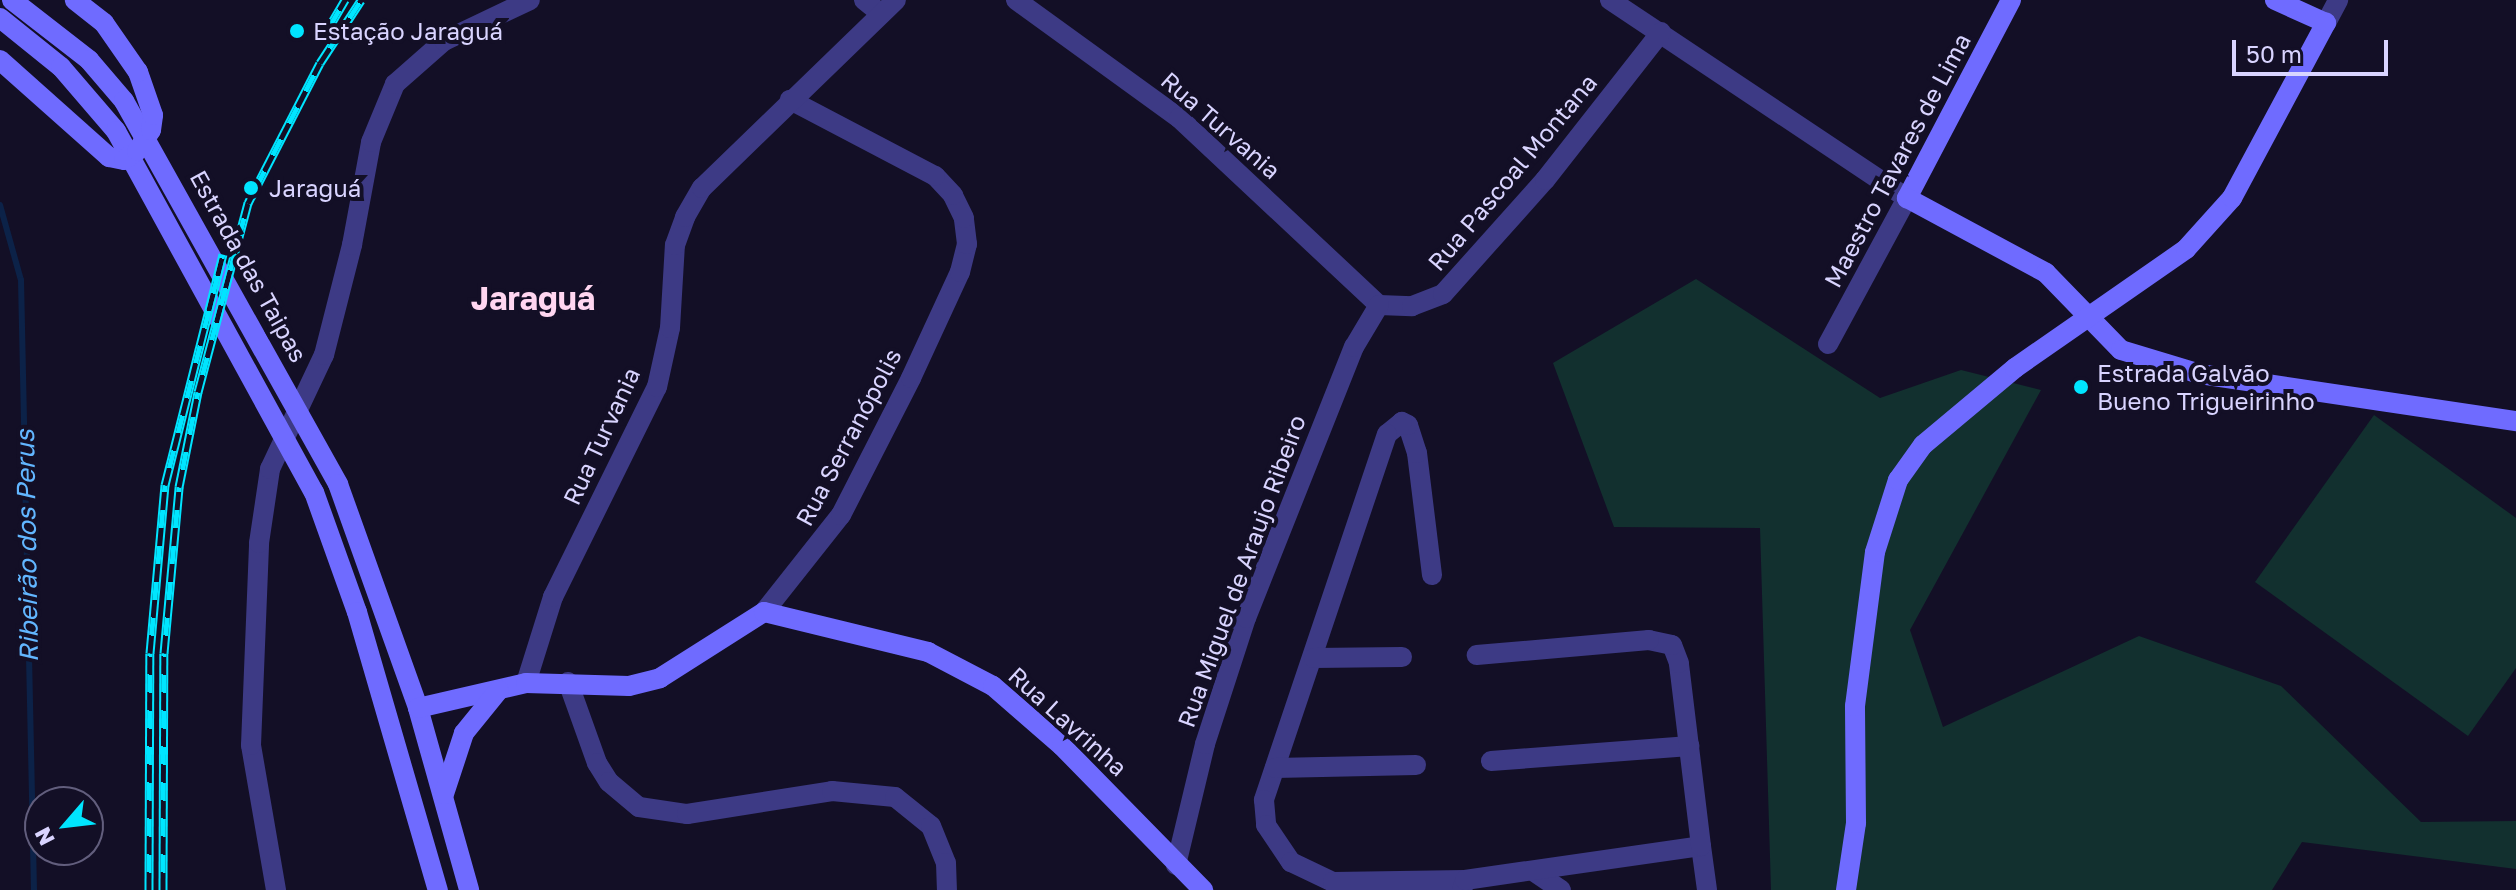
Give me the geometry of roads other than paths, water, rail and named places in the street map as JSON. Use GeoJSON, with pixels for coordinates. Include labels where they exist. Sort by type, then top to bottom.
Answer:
{"type":"FeatureCollection","features":[{"type":"Feature","properties":{"kind":"street"},"geometry":{"type":"LineString","coordinates":[[0,60],[109,157],[124,160],[137,151],[151,130],[153,115],[138,72],[104,23],[75,0]]}},
{"type":"Feature","properties":{"kind":"street"},"geometry":{"type":"LineString","coordinates":[[278,886],[251,745],[259,543],[270,469],[324,355],[352,245],[371,142],[395,84],[444,41],[530,0]]}},
{"type":"Feature","properties":{"kind":"street"},"geometry":{"type":"LineString","coordinates":[[864,0],[888,7]]}},
{"type":"Feature","properties":{"kind":"street","name":"Rua Turvania"},"geometry":{"type":"LineString","coordinates":[[1016,0],[1179,118],[1379,305]]}},
{"type":"Feature","properties":{"kind":"street"},"geometry":{"type":"LineString","coordinates":[[1610,0],[1907,198],[2046,273],[2121,350],[2200,374],[2516,421]]}},
{"type":"Feature","properties":{"kind":"street","name":"Maestro Tavares de Lima"},"geometry":{"type":"LineString","coordinates":[[1828,344],[2011,0]]}},
{"type":"Feature","properties":{"kind":"street"},"geometry":{"type":"LineString","coordinates":[[2275,0],[2326,23]]}},
{"type":"Feature","properties":{"kind":"street"},"geometry":{"type":"LineString","coordinates":[[1846,890],[1856,823],[1855,706],[1875,552],[1898,480],[1923,445],[2015,368],[2163,268],[2208,227],[2232,198],[2338,0]]}},
{"type":"Feature","properties":{"kind":"street","name":"Estrada das Taipas"},"geometry":{"type":"LineString","coordinates":[[19,4],[89,60],[124,101],[167,172],[338,484],[418,708],[469,890]]}},
{"type":"Feature","properties":{"kind":"street","name":"Rua Turvania"},"geometry":{"type":"LineString","coordinates":[[526,683],[553,597],[657,387],[670,328],[675,245],[685,217],[702,188],[888,7]]}},
{"type":"Feature","properties":{"kind":"street"},"geometry":{"type":"LineString","coordinates":[[4,20],[94,99],[116,131],[314,492],[357,612],[438,890]]}},
{"type":"Feature","properties":{"kind":"street","name":"Rua Pascoal Montana"},"geometry":{"type":"LineString","coordinates":[[1379,305],[1412,306],[1443,294],[1545,180],[1661,32]]}},
{"type":"Feature","properties":{"kind":"street","name":"Rua Serranópolis"},"geometry":{"type":"LineString","coordinates":[[418,708],[526,683],[629,686],[660,678],[764,612],[841,515],[917,364],[967,244],[964,218],[953,195],[935,176],[790,100]]}},
{"type":"Feature","properties":{"kind":"street","name":"Rua Miguel de Araujo Ribeiro"},"geometry":{"type":"LineString","coordinates":[[1176,865],[1205,744],[1246,618],[1354,347],[1379,305]]}},
{"type":"Feature","properties":{"kind":"street"},"geometry":{"type":"LineString","coordinates":[[1432,575],[1417,453],[1408,425],[1402,422],[1387,434],[1264,800],[1266,825],[1277,847],[1312,875],[1333,882],[1464,885],[1701,846]]}},
{"type":"Feature","properties":{"kind":"street","name":"Rua Lavrinha"},"geometry":{"type":"LineString","coordinates":[[764,612],[928,652],[993,686],[1062,746],[1203,890]]}},
{"type":"Feature","properties":{"kind":"street"},"geometry":{"type":"LineString","coordinates":[[1477,655],[1663,641],[1672,645],[1679,663],[1707,890]]}},
{"type":"Feature","properties":{"kind":"street"},"geometry":{"type":"LineString","coordinates":[[1314,658],[1402,657]]}},
{"type":"Feature","properties":{"kind":"street"},"geometry":{"type":"LineString","coordinates":[[568,682],[597,763],[609,782],[639,807],[687,814],[832,791],[895,797],[931,826],[946,863],[947,890]]}},
{"type":"Feature","properties":{"kind":"street"},"geometry":{"type":"LineString","coordinates":[[444,794],[464,733],[499,690]]}},
{"type":"Feature","properties":{"kind":"street"},"geometry":{"type":"LineString","coordinates":[[1491,761],[1689,746]]}},
{"type":"Feature","properties":{"kind":"street"},"geometry":{"type":"LineString","coordinates":[[1275,768],[1416,765]]}},
{"type":"Feature","properties":{"kind":"street"},"geometry":{"type":"LineString","coordinates":[[1536,873],[1561,890]]}},
{"type":"Feature","properties":{"kind":"waterway","name":"Ribeirão dos Perus"},"geometry":{"type":"LineString","coordinates":[[0,205],[21,280],[34,890]]}},
{"type":"Feature","properties":{"kind":"railway"},"geometry":{"type":"LineString","coordinates":[[321,41],[345,0]]}},
{"type":"Feature","properties":{"kind":"railway"},"geometry":{"type":"LineString","coordinates":[[163,890],[164,653],[179,487],[198,392],[248,203],[320,63],[361,0]]}},
{"type":"Feature","properties":{"kind":"railway"},"geometry":{"type":"LineString","coordinates":[[149,890],[150,653],[165,485],[223,254]]}},
{"type":"Feature","properties":{"kind":"place","name":"Estação Jaraguá"},"geometry":{"type":"Point","coordinates":[297,31]}},
{"type":"Feature","properties":{"kind":"place","name":"Jaraguá"},"geometry":{"type":"Point","coordinates":[251,188]}},
{"type":"Feature","properties":{"kind":"place","name":"Estrada Galvão Bueno Trigueirinho"},"geometry":{"type":"Point","coordinates":[2081,387]}},
{"type":"Feature","properties":{"kind":"district","name":"Jaraguá"},"geometry":{"type":"Point","coordinates":[533,298]}}]}
